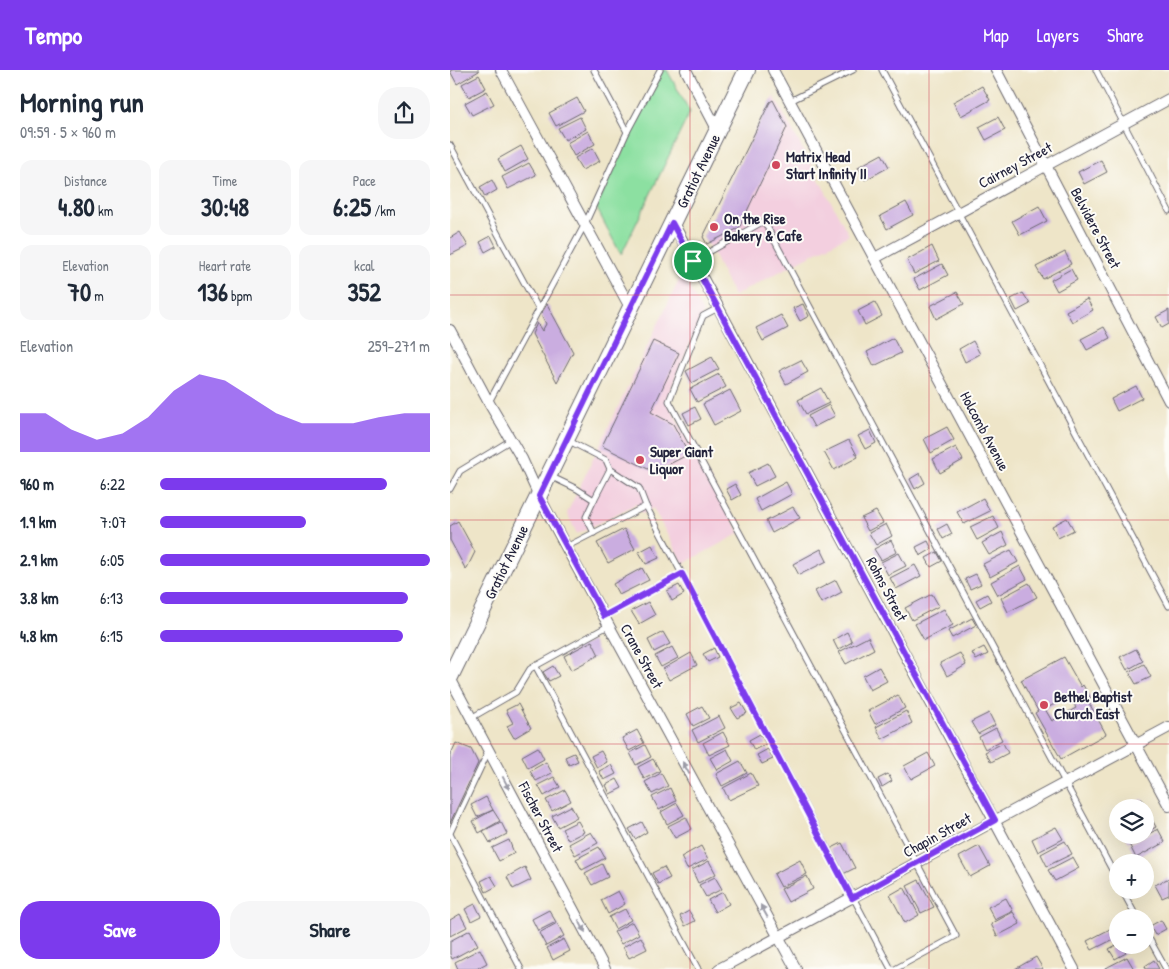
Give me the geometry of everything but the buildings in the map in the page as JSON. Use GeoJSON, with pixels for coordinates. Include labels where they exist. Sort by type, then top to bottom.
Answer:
{"type":"FeatureCollection","features":[{"type":"Feature","properties":{"kind":"main road","name":"Gratiot Avenue"},"geometry":{"type":"LineString","coordinates":[[450,677],[748,70]]}},
{"type":"Feature","properties":{"kind":"street"},"geometry":{"type":"LineString","coordinates":[[501,70],[631,309]]}},
{"type":"Feature","properties":{"kind":"street"},"geometry":{"type":"LineString","coordinates":[[686,70],[718,131]]}},
{"type":"Feature","properties":{"kind":"street","name":"Holcomb Avenue"},"geometry":{"type":"LineString","coordinates":[[774,70],[1169,806]]}},
{"type":"Feature","properties":{"kind":"street","name":"Belvidere Street"},"geometry":{"type":"LineString","coordinates":[[996,70],[1169,401]]}},
{"type":"Feature","properties":{"kind":"street","name":"Cairney Street"},"geometry":{"type":"LineString","coordinates":[[875,258],[1169,99]]}},
{"type":"Feature","properties":{"kind":"street","name":"Rohns Street"},"geometry":{"type":"LineString","coordinates":[[672,223],[1074,969]]}},
{"type":"Feature","properties":{"kind":"street","name":"Crane Street"},"geometry":{"type":"LineString","coordinates":[[450,330],[489,403],[522,459],[566,547],[796,969]]}},
{"type":"Feature","properties":{"kind":"street","name":"Fischer Street"},"geometry":{"type":"LineString","coordinates":[[450,677],[605,969]]}},
{"type":"Feature","properties":{"kind":"street","name":"Chapin Street"},"geometry":{"type":"LineString","coordinates":[[719,969],[1169,727]]}},
{"type":"Feature","properties":{"kind":"lane"},"geometry":{"type":"LineString","coordinates":[[594,70],[627,132]]}},
{"type":"Feature","properties":{"kind":"lane"},"geometry":{"type":"LineString","coordinates":[[489,403],[585,224],[627,132],[660,70]]}},
{"type":"Feature","properties":{"kind":"lane"},"geometry":{"type":"LineString","coordinates":[[790,101],[853,70]]}},
{"type":"Feature","properties":{"kind":"lane"},"geometry":{"type":"LineString","coordinates":[[882,70],[1169,606]]}},
{"type":"Feature","properties":{"kind":"lane"},"geometry":{"type":"LineString","coordinates":[[1096,70],[1169,211]]}},
{"type":"Feature","properties":{"kind":"lane"},"geometry":{"type":"LineString","coordinates":[[450,144],[539,310]]}},
{"type":"Feature","properties":{"kind":"lane"},"geometry":{"type":"LineString","coordinates":[[693,261],[764,221],[1109,865]]}},
{"type":"Feature","properties":{"kind":"lane"},"geometry":{"type":"LineString","coordinates":[[718,308],[704,316],[669,401],[956,936],[895,969]]}},
{"type":"Feature","properties":{"kind":"lane"},"geometry":{"type":"LineString","coordinates":[[450,490],[460,471],[511,440]]}},
{"type":"Feature","properties":{"kind":"lane"},"geometry":{"type":"LineString","coordinates":[[566,440],[606,460],[610,469],[639,488],[646,506],[890,969]]}},
{"type":"Feature","properties":{"kind":"lane"},"geometry":{"type":"LineString","coordinates":[[594,533],[586,517],[610,469]]}},
{"type":"Feature","properties":{"kind":"lane"},"geometry":{"type":"LineString","coordinates":[[549,475],[577,488],[594,500]]}},
{"type":"Feature","properties":{"kind":"lane"},"geometry":{"type":"LineString","coordinates":[[566,547],[646,506]]}},
{"type":"Feature","properties":{"kind":"lane"},"geometry":{"type":"LineString","coordinates":[[471,718],[516,692],[530,668],[682,574]]}},
{"type":"Feature","properties":{"kind":"lane"},"geometry":{"type":"LineString","coordinates":[[535,665],[698,969]]}},
{"type":"Feature","properties":{"kind":"lane"},"geometry":{"type":"LineString","coordinates":[[489,752],[450,834],[521,969]]}},
{"type":"Feature","properties":{"kind":"lane"},"geometry":{"type":"LineString","coordinates":[[1154,947],[1166,969]]}},
{"type":"Feature","properties":{"kind":"shaded area","name":"Matrix Head Start Infinity II"},"geometry":{"type":"Polygon","coordinates":[[[774,96],[849,235],[734,296],[705,238],[774,96]]]}},
{"type":"Feature","properties":{"kind":"shaded area"},"geometry":{"type":"Polygon","coordinates":[[[682,274],[703,313],[666,400],[740,533],[683,564],[653,508],[642,514],[636,504],[577,534],[567,513],[682,274]]]}},
{"type":"Feature","properties":{"kind":"green space"},"geometry":{"type":"Polygon","coordinates":[[[663,70],[667,70],[690,112],[622,253],[620,253],[596,207],[663,70]]]}},
{"type":"Feature","properties":{"kind":"place","name":"Matrix Head Start Infinity II"},"geometry":{"type":"Point","coordinates":[776,165]}},
{"type":"Feature","properties":{"kind":"place","name":"On the Rise Bakery & Cafe"},"geometry":{"type":"Point","coordinates":[714,227]}},
{"type":"Feature","properties":{"kind":"place","name":"Super Giant Liquor"},"geometry":{"type":"Point","coordinates":[640,460]}},
{"type":"Feature","properties":{"kind":"place","name":"Bethel Baptist Church East"},"geometry":{"type":"Point","coordinates":[1044,705]}},
{"type":"Feature","properties":{"kind":"route"},"geometry":{"type":"LineString","coordinates":[[672,223],[693,261],[995,820],[852,898],[682,574],[604,616],[539,496],[672,223]]}}]}
